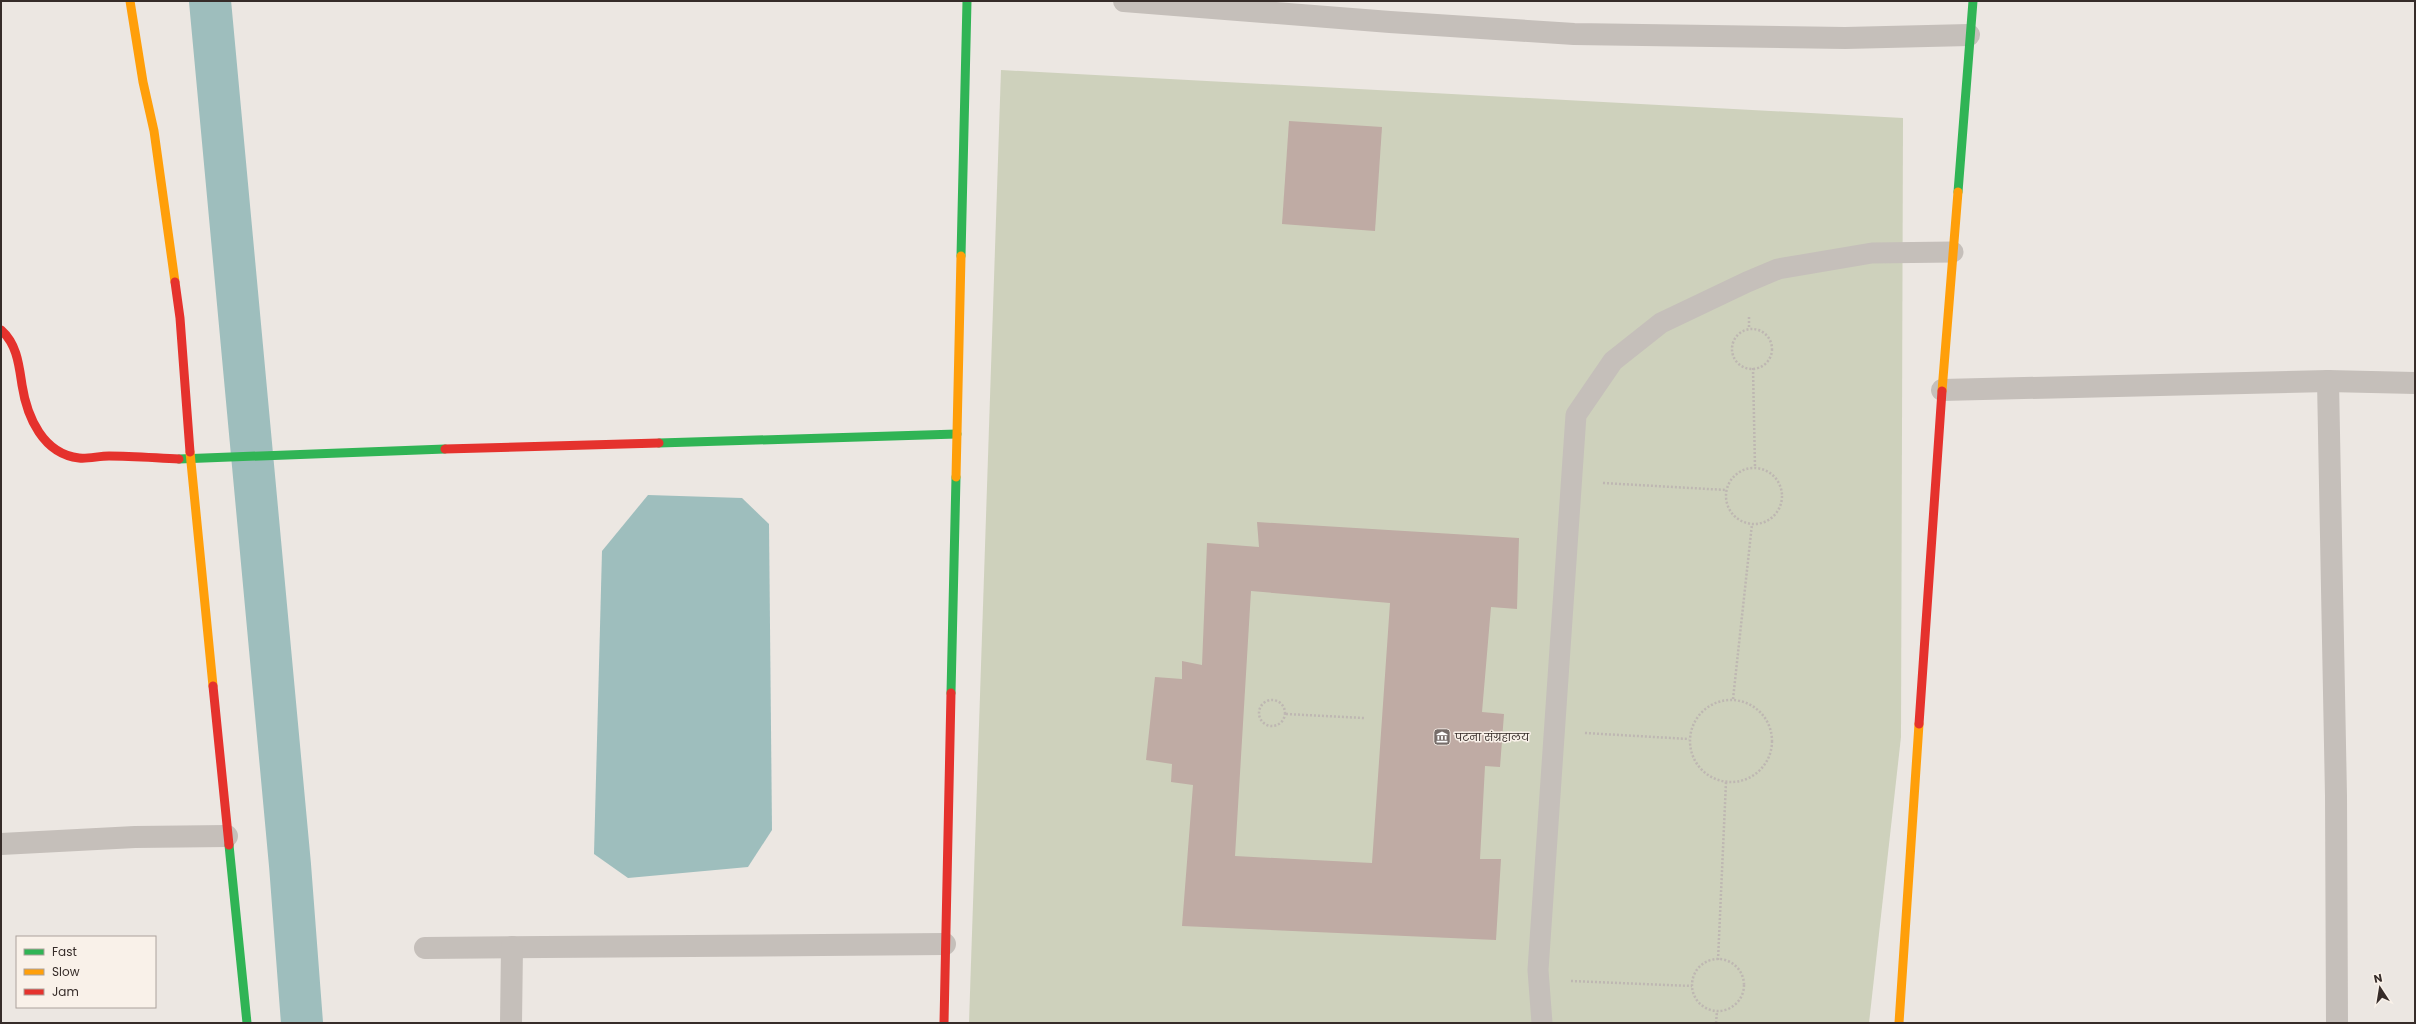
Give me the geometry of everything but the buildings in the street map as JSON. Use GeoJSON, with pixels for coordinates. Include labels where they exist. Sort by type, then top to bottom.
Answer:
{"type":"FeatureCollection","features":[{"type":"Feature","properties":{"kind":"street"},"geometry":{"type":"LineString","coordinates":[[130,1],[143,82],[154,131],[170,237],[180,318],[191,460],[227,836],[247,1023]]}},
{"type":"Feature","properties":{"kind":"street"},"geometry":{"type":"LineString","coordinates":[[944,1023],[967,1]]}},
{"type":"Feature","properties":{"kind":"street"},"geometry":{"type":"LineString","coordinates":[[1124,1],[1390,22],[1574,34],[1845,38],[1969,35]]}},
{"type":"Feature","properties":{"kind":"street"},"geometry":{"type":"LineString","coordinates":[[1899,1023],[1942,390],[1969,35],[1973,1]]}},
{"type":"Feature","properties":{"kind":"street"},"geometry":{"type":"LineString","coordinates":[[1,330],[10,338],[19,364],[25,403],[39,433],[56,452],[79,458],[108,456],[191,460],[297,453],[957,434]]}},
{"type":"Feature","properties":{"kind":"street"},"geometry":{"type":"LineString","coordinates":[[1942,390],[2328,381],[2415,383]]}},
{"type":"Feature","properties":{"kind":"street"},"geometry":{"type":"LineString","coordinates":[[2328,381],[2336,796],[2337,1023]]}},
{"type":"Feature","properties":{"kind":"street"},"geometry":{"type":"LineString","coordinates":[[1,844],[135,837],[227,836]]}},
{"type":"Feature","properties":{"kind":"street"},"geometry":{"type":"LineString","coordinates":[[424,948],[945,944]]}},
{"type":"Feature","properties":{"kind":"street"},"geometry":{"type":"LineString","coordinates":[[511,1023],[512,947]]}},
{"type":"Feature","properties":{"kind":"lane"},"geometry":{"type":"LineString","coordinates":[[1542,1023],[1537,979],[1576,415],[1613,361],[1661,323],[1778,269],[1872,253],[1953,252]]}},
{"type":"Feature","properties":{"kind":"path"},"geometry":{"type":"LineString","coordinates":[[1749,329],[1755,329],[1768,337],[1772,347],[1767,361],[1753,368],[1741,365],[1732,350],[1732,344],[1739,334],[1749,329]]}},
{"type":"Feature","properties":{"kind":"path"},"geometry":{"type":"LineString","coordinates":[[1753,368],[1755,468]]}},
{"type":"Feature","properties":{"kind":"path"},"geometry":{"type":"LineString","coordinates":[[1755,468],[1764,469],[1771,474],[1781,487],[1782,496],[1777,513],[1771,519],[1752,524],[1735,517],[1729,510],[1726,501],[1726,490],[1730,481],[1737,474],[1755,468]]}},
{"type":"Feature","properties":{"kind":"path"},"geometry":{"type":"LineString","coordinates":[[1571,481],[1726,490]]}},
{"type":"Feature","properties":{"kind":"path"},"geometry":{"type":"LineString","coordinates":[[1733,699],[1752,524]]}},
{"type":"Feature","properties":{"kind":"path"},"geometry":{"type":"LineString","coordinates":[[1733,699],[1751,704],[1762,712],[1770,724],[1773,742],[1768,760],[1756,774],[1739,781],[1726,782],[1708,775],[1700,768],[1690,749],[1689,739],[1696,718],[1703,710],[1712,704],[1733,699]]}},
{"type":"Feature","properties":{"kind":"path"},"geometry":{"type":"LineString","coordinates":[[1272,700],[1281,702],[1286,714],[1279,725],[1271,726],[1260,720],[1259,710],[1264,703],[1272,700]]}},
{"type":"Feature","properties":{"kind":"path"},"geometry":{"type":"LineString","coordinates":[[1286,714],[1364,718]]}},
{"type":"Feature","properties":{"kind":"path"},"geometry":{"type":"LineString","coordinates":[[1554,732],[1689,739]]}},
{"type":"Feature","properties":{"kind":"path"},"geometry":{"type":"LineString","coordinates":[[1718,960],[1726,782]]}},
{"type":"Feature","properties":{"kind":"path"},"geometry":{"type":"LineString","coordinates":[[1718,960],[1731,963],[1738,968],[1744,983],[1739,999],[1733,1006],[1718,1011],[1702,1005],[1696,999],[1692,986],[1694,974],[1699,968],[1706,962],[1718,960]]}},
{"type":"Feature","properties":{"kind":"path"},"geometry":{"type":"LineString","coordinates":[[1537,979],[1692,986]]}},
{"type":"Feature","properties":{"kind":"path"},"geometry":{"type":"LineString","coordinates":[[1716,1023],[1718,1011]]}},
{"type":"Feature","properties":{"kind":"green space"},"geometry":{"type":"Polygon","coordinates":[[[1001,70],[1903,118],[1901,737],[1869,1023],[969,1023],[1001,70]]]}},
{"type":"Feature","properties":{"kind":"water"},"geometry":{"type":"Polygon","coordinates":[[[648,495],[742,498],[769,524],[772,830],[748,867],[628,878],[594,854],[602,551],[648,495]]]}},
{"type":"Feature","properties":{"kind":"waterway"},"geometry":{"type":"LineString","coordinates":[[210,1],[290,865],[302,1023]]}},
{"type":"Feature","properties":{"kind":"traffic: fast"},"geometry":{"type":"LineString","coordinates":[[961,256],[967,1]]}},
{"type":"Feature","properties":{"kind":"traffic: fast"},"geometry":{"type":"LineString","coordinates":[[1958,192],[1973,1]]}},
{"type":"Feature","properties":{"kind":"traffic: fast"},"geometry":{"type":"LineString","coordinates":[[659,443],[957,434]]}},
{"type":"Feature","properties":{"kind":"traffic: fast"},"geometry":{"type":"LineString","coordinates":[[179,459],[445,449]]}},
{"type":"Feature","properties":{"kind":"traffic: fast"},"geometry":{"type":"LineString","coordinates":[[951,693],[956,477]]}},
{"type":"Feature","properties":{"kind":"traffic: fast"},"geometry":{"type":"LineString","coordinates":[[229,845],[247,1023]]}},
{"type":"Feature","properties":{"kind":"traffic: slow"},"geometry":{"type":"LineString","coordinates":[[130,1],[143,82],[154,131],[175,282]]}},
{"type":"Feature","properties":{"kind":"traffic: slow"},"geometry":{"type":"LineString","coordinates":[[1942,391],[1958,192]]}},
{"type":"Feature","properties":{"kind":"traffic: slow"},"geometry":{"type":"LineString","coordinates":[[956,477],[961,256]]}},
{"type":"Feature","properties":{"kind":"traffic: slow"},"geometry":{"type":"LineString","coordinates":[[190,452],[213,686]]}},
{"type":"Feature","properties":{"kind":"traffic: slow"},"geometry":{"type":"LineString","coordinates":[[1899,1023],[1919,724]]}},
{"type":"Feature","properties":{"kind":"traffic: jam"},"geometry":{"type":"LineString","coordinates":[[175,282],[180,318],[190,452]]}},
{"type":"Feature","properties":{"kind":"traffic: jam"},"geometry":{"type":"LineString","coordinates":[[1,330],[14,348],[20,370],[24,397],[28,409],[33,421],[46,442],[66,455],[79,458],[109,456],[179,459]]}},
{"type":"Feature","properties":{"kind":"traffic: jam"},"geometry":{"type":"LineString","coordinates":[[1919,724],[1942,391]]}},
{"type":"Feature","properties":{"kind":"traffic: jam"},"geometry":{"type":"LineString","coordinates":[[445,449],[659,443]]}},
{"type":"Feature","properties":{"kind":"traffic: jam"},"geometry":{"type":"LineString","coordinates":[[213,686],[229,845]]}},
{"type":"Feature","properties":{"kind":"traffic: jam"},"geometry":{"type":"LineString","coordinates":[[944,1023],[951,693]]}},
{"type":"Feature","properties":{"kind":"place","name":"पटना संग्रहालय"},"geometry":{"type":"Point","coordinates":[1442,737]}}]}
